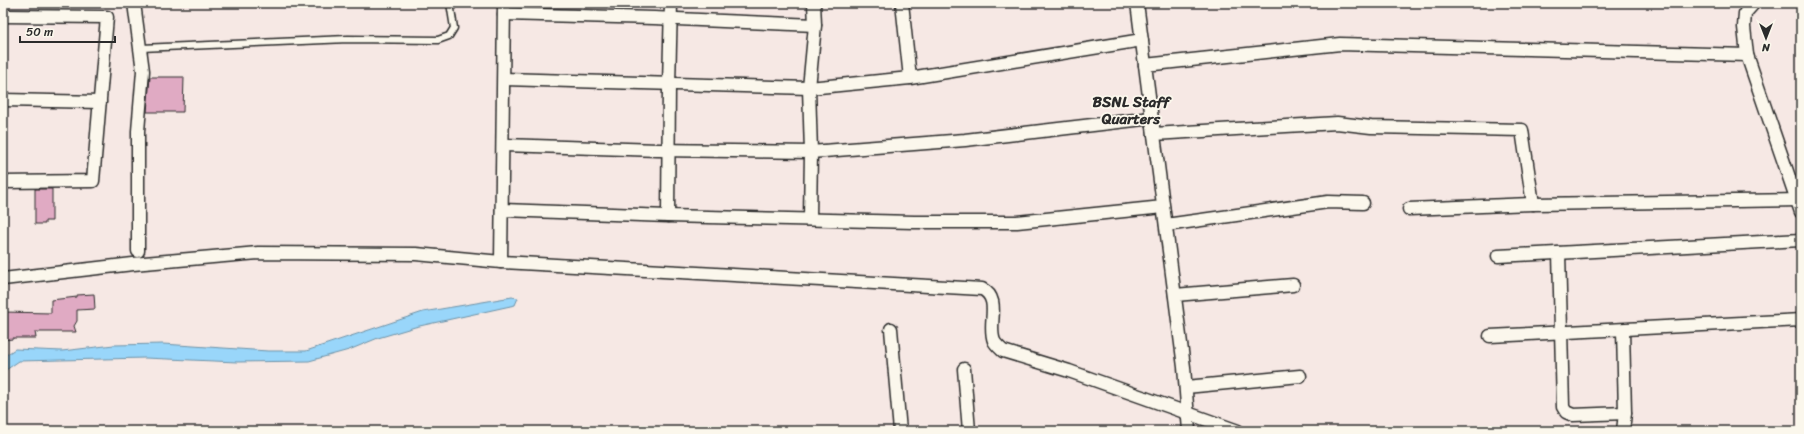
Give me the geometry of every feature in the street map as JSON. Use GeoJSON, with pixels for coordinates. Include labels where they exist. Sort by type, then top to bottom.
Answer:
{"type":"FeatureCollection","features":[{"type":"Feature","properties":{"kind":"street"},"geometry":{"type":"LineString","coordinates":[[134,3],[143,71],[138,131],[138,251]]}},
{"type":"Feature","properties":{"kind":"street"},"geometry":{"type":"LineString","coordinates":[[668,216],[668,85],[672,19],[671,3]]}},
{"type":"Feature","properties":{"kind":"street"},"geometry":{"type":"LineString","coordinates":[[810,219],[811,152],[809,88],[815,25],[814,3]]}},
{"type":"Feature","properties":{"kind":"street"},"geometry":{"type":"LineString","coordinates":[[902,3],[910,78]]}},
{"type":"Feature","properties":{"kind":"street"},"geometry":{"type":"LineString","coordinates":[[1137,3],[1175,295],[1186,387],[1189,431]]}},
{"type":"Feature","properties":{"kind":"street"},"geometry":{"type":"LineString","coordinates":[[1409,209],[1533,204],[1799,206],[1747,55],[1744,27],[1745,13],[1754,3]]}},
{"type":"Feature","properties":{"kind":"street"},"geometry":{"type":"LineString","coordinates":[[501,262],[504,9],[672,19],[815,25]]}},
{"type":"Feature","properties":{"kind":"street"},"geometry":{"type":"LineString","coordinates":[[3,16],[107,17],[93,181],[3,182]]}},
{"type":"Feature","properties":{"kind":"street"},"geometry":{"type":"LineString","coordinates":[[504,79],[809,88],[910,78],[1142,40]]}},
{"type":"Feature","properties":{"kind":"street"},"geometry":{"type":"LineString","coordinates":[[1144,64],[1340,44],[1747,55]]}},
{"type":"Feature","properties":{"kind":"street"},"geometry":{"type":"LineString","coordinates":[[3,100],[100,102]]}},
{"type":"Feature","properties":{"kind":"street"},"geometry":{"type":"LineString","coordinates":[[503,144],[668,151],[811,152],[965,140],[1152,118]]}},
{"type":"Feature","properties":{"kind":"street"},"geometry":{"type":"LineString","coordinates":[[1154,134],[1337,123],[1370,127],[1522,130],[1533,204]]}},
{"type":"Feature","properties":{"kind":"street"},"geometry":{"type":"LineString","coordinates":[[1166,225],[1328,202],[1363,203]]}},
{"type":"Feature","properties":{"kind":"street"},"geometry":{"type":"LineString","coordinates":[[502,210],[914,222],[1018,222],[1163,207]]}},
{"type":"Feature","properties":{"kind":"street"},"geometry":{"type":"LineString","coordinates":[[1498,256],[1801,240]]}},
{"type":"Feature","properties":{"kind":"street"},"geometry":{"type":"LineString","coordinates":[[1559,253],[1563,407],[1566,412],[1573,415],[1625,413]]}},
{"type":"Feature","properties":{"kind":"street"},"geometry":{"type":"LineString","coordinates":[[3,279],[133,264],[258,254],[416,254],[501,262],[982,289],[988,292],[991,297],[993,304],[992,330],[995,343],[1003,351],[1069,371],[1238,431]]}},
{"type":"Feature","properties":{"kind":"street"},"geometry":{"type":"LineString","coordinates":[[1175,295],[1293,286]]}},
{"type":"Feature","properties":{"kind":"street"},"geometry":{"type":"LineString","coordinates":[[1490,336],[1561,334],[1801,320]]}},
{"type":"Feature","properties":{"kind":"street"},"geometry":{"type":"LineString","coordinates":[[891,329],[900,431]]}},
{"type":"Feature","properties":{"kind":"street"},"geometry":{"type":"LineString","coordinates":[[1623,330],[1624,431]]}},
{"type":"Feature","properties":{"kind":"street"},"geometry":{"type":"LineString","coordinates":[[964,370],[969,431]]}},
{"type":"Feature","properties":{"kind":"street"},"geometry":{"type":"LineString","coordinates":[[1186,387],[1300,376]]}},
{"type":"Feature","properties":{"kind":"lane"},"geometry":{"type":"LineString","coordinates":[[141,48],[348,39],[438,40],[450,36],[454,28],[450,3]]}},
{"type":"Feature","properties":{"kind":"water"},"geometry":{"type":"Polygon","coordinates":[[[512,297],[518,298],[515,305],[415,327],[378,338],[349,350],[309,361],[237,362],[145,358],[19,361],[3,372],[3,357],[15,349],[62,351],[114,345],[163,344],[268,351],[306,351],[423,312],[512,297]]]}},
{"type":"Feature","properties":{"kind":"building"},"geometry":{"type":"Polygon","coordinates":[[[150,77],[184,77],[183,112],[147,112],[150,77]]]}},
{"type":"Feature","properties":{"kind":"building"},"geometry":{"type":"Polygon","coordinates":[[[35,189],[52,189],[52,221],[45,221],[45,224],[35,224],[35,189]]]}},
{"type":"Feature","properties":{"kind":"building"},"geometry":{"type":"Polygon","coordinates":[[[94,294],[95,309],[77,310],[77,321],[74,326],[76,332],[35,332],[36,338],[13,338],[3,340],[3,312],[51,313],[51,300],[77,297],[77,295],[94,294]]]}},
{"type":"Feature","properties":{"kind":"district","name":"BSNL Staff Quarters"},"geometry":{"type":"Point","coordinates":[1131,110]}}]}
